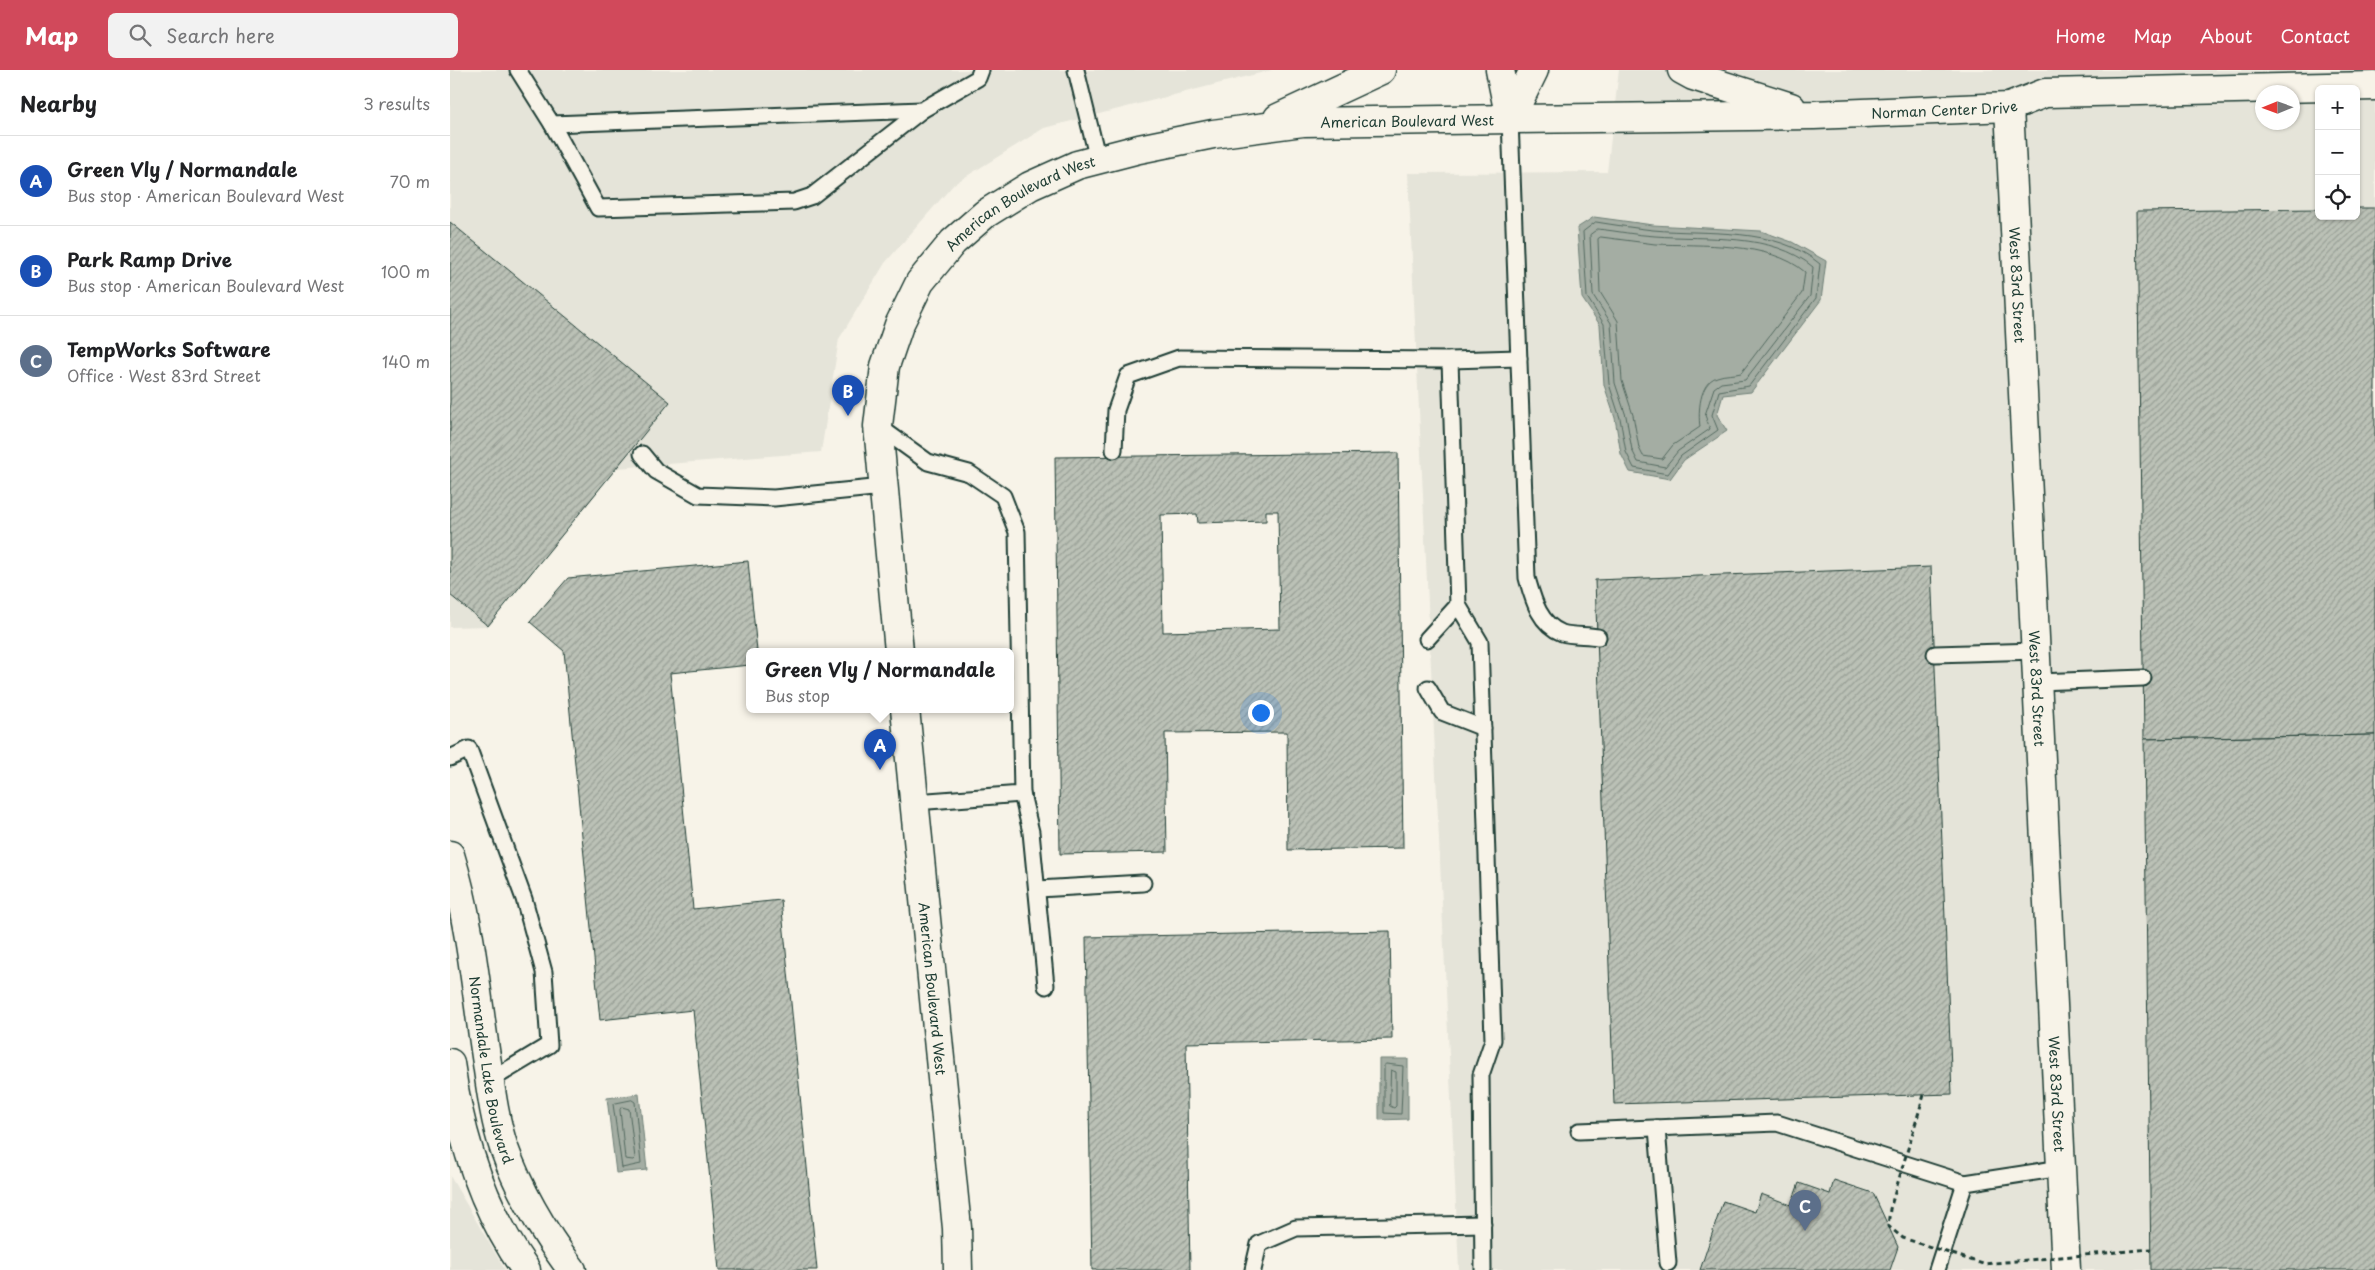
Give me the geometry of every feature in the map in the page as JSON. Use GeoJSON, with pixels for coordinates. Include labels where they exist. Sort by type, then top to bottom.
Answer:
{"type":"FeatureCollection","features":[{"type":"Feature","properties":{"kind":"street"},"geometry":{"type":"LineString","coordinates":[[1262,126],[1381,70]]}},
{"type":"Feature","properties":{"kind":"street","name":"American Boulevard West"},"geometry":{"type":"LineString","coordinates":[[1500,70],[1510,119]]}},
{"type":"Feature","properties":{"kind":"street","name":"American Boulevard West"},"geometry":{"type":"LineString","coordinates":[[1510,119],[1534,70]]}},
{"type":"Feature","properties":{"kind":"street"},"geometry":{"type":"LineString","coordinates":[[1682,70],[1693,76],[1814,115]]}},
{"type":"Feature","properties":{"kind":"street","name":"Norman Center Drive"},"geometry":{"type":"LineString","coordinates":[[1510,119],[1814,115],[2009,107],[2045,94],[2375,86]]}},
{"type":"Feature","properties":{"kind":"street","name":"West 83rd Street"},"geometry":{"type":"LineString","coordinates":[[2009,107],[2066,1270]]}},
{"type":"Feature","properties":{"kind":"street","name":"American Boulevard West"},"geometry":{"type":"LineString","coordinates":[[899,648],[878,426],[885,366],[900,325],[920,282],[953,242],[985,214],[1030,186],[1077,165],[1185,140],[1262,126],[1302,122],[1510,119]]}},
{"type":"Feature","properties":{"kind":"street","name":"American Boulevard West"},"geometry":{"type":"LineString","coordinates":[[905,713],[957,1228],[958,1270]]}},
{"type":"Feature","properties":{"kind":"street","name":"Normandale Lake Boulevard"},"geometry":{"type":"LineString","coordinates":[[450,855],[471,944],[489,1081],[504,1147],[525,1196],[549,1239],[572,1270]]}},
{"type":"Feature","properties":{"kind":"street"},"geometry":{"type":"LineString","coordinates":[[450,1063],[456,1104],[488,1206],[526,1270]]}},
{"type":"Feature","properties":{"kind":"lane"},"geometry":{"type":"LineString","coordinates":[[518,70],[552,124],[598,208],[784,203],[812,196],[922,110],[978,78],[981,70]]}},
{"type":"Feature","properties":{"kind":"lane"},"geometry":{"type":"LineString","coordinates":[[532,70],[533,95]]}},
{"type":"Feature","properties":{"kind":"lane"},"geometry":{"type":"LineString","coordinates":[[1076,70],[1098,160]]}},
{"type":"Feature","properties":{"kind":"lane"},"geometry":{"type":"LineString","coordinates":[[552,124],[922,110]]}},
{"type":"Feature","properties":{"kind":"lane"},"geometry":{"type":"LineString","coordinates":[[1510,119],[1527,578],[1534,605],[1545,621],[1562,633],[1598,637]]}},
{"type":"Feature","properties":{"kind":"lane"},"geometry":{"type":"LineString","coordinates":[[1114,450],[1116,410],[1128,376],[1179,358],[1450,360],[1519,358]]}},
{"type":"Feature","properties":{"kind":"lane"},"geometry":{"type":"LineString","coordinates":[[1450,360],[1458,605],[1480,642],[1493,1040],[1481,1076],[1483,1270]]}},
{"type":"Feature","properties":{"kind":"lane"},"geometry":{"type":"LineString","coordinates":[[878,426],[928,462],[969,473],[1003,496],[1017,532],[1022,794],[1031,832],[1046,986]]}},
{"type":"Feature","properties":{"kind":"lane"},"geometry":{"type":"LineString","coordinates":[[642,454],[656,470],[698,495],[774,498],[883,488]]}},
{"type":"Feature","properties":{"kind":"lane"},"geometry":{"type":"LineString","coordinates":[[1428,639],[1458,605]]}},
{"type":"Feature","properties":{"kind":"lane"},"geometry":{"type":"LineString","coordinates":[[1935,654],[2037,651]]}},
{"type":"Feature","properties":{"kind":"lane"},"geometry":{"type":"LineString","coordinates":[[2038,682],[2143,678]]}},
{"type":"Feature","properties":{"kind":"lane"},"geometry":{"type":"LineString","coordinates":[[1428,688],[1442,712],[1483,728]]}},
{"type":"Feature","properties":{"kind":"lane"},"geometry":{"type":"LineString","coordinates":[[450,758],[469,749],[524,899],[544,972],[549,1045],[489,1081]]}},
{"type":"Feature","properties":{"kind":"lane"},"geometry":{"type":"LineString","coordinates":[[915,802],[1022,794]]}},
{"type":"Feature","properties":{"kind":"lane"},"geometry":{"type":"LineString","coordinates":[[1038,889],[1143,883]]}},
{"type":"Feature","properties":{"kind":"lane"},"geometry":{"type":"LineString","coordinates":[[1579,1131],[1777,1123],[1965,1183],[2061,1168]]}},
{"type":"Feature","properties":{"kind":"lane"},"geometry":{"type":"LineString","coordinates":[[1657,1128],[1668,1263]]}},
{"type":"Feature","properties":{"kind":"lane"},"geometry":{"type":"LineString","coordinates":[[1937,1270],[1965,1183]]}},
{"type":"Feature","properties":{"kind":"lane"},"geometry":{"type":"LineString","coordinates":[[1253,1270],[1259,1244],[1296,1228],[1483,1224]]}},
{"type":"Feature","properties":{"kind":"path"},"geometry":{"type":"LineString","coordinates":[[1924,1095],[1890,1209],[1888,1226],[1903,1238],[1983,1264],[2151,1249]]}},
{"type":"Feature","properties":{"kind":"shaded area"},"geometry":{"type":"Polygon","coordinates":[[[450,70],[1272,70],[1044,128],[954,184],[885,263],[839,339],[821,452],[617,468],[488,626],[450,627],[450,70]]]}},
{"type":"Feature","properties":{"kind":"shaded area"},"geometry":{"type":"Polygon","coordinates":[[[1619,70],[2375,70],[2375,1270],[1459,1270],[1408,173],[1607,172],[1619,70]]]}},
{"type":"Feature","properties":{"kind":"shaded area"},"geometry":{"type":"Polygon","coordinates":[[[450,1176],[505,1270],[450,1270],[450,1176]]]}},
{"type":"Feature","properties":{"kind":"water"},"geometry":{"type":"Polygon","coordinates":[[[1594,217],[1653,225],[1761,231],[1792,242],[1826,261],[1821,300],[1751,392],[1723,395],[1717,415],[1727,431],[1684,460],[1670,479],[1630,472],[1621,454],[1615,418],[1604,385],[1600,325],[1582,298],[1577,228],[1594,217]]]}},
{"type":"Feature","properties":{"kind":"water"},"geometry":{"type":"Polygon","coordinates":[[[1379,1059],[1408,1059],[1408,1119],[1379,1120],[1379,1059]]]}},
{"type":"Feature","properties":{"kind":"water"},"geometry":{"type":"Polygon","coordinates":[[[639,1094],[647,1170],[616,1173],[607,1098],[639,1094]]]}},
{"type":"Feature","properties":{"kind":"building"},"geometry":{"type":"Polygon","coordinates":[[[2360,208],[2375,208],[2375,735],[2144,739],[2137,211],[2315,209],[2315,220],[2360,220],[2360,208]]]}},
{"type":"Feature","properties":{"kind":"building"},"geometry":{"type":"Polygon","coordinates":[[[450,222],[670,402],[488,626],[450,595],[450,222]]]}},
{"type":"Feature","properties":{"kind":"building"},"geometry":{"type":"Polygon","coordinates":[[[1398,453],[1403,848],[1288,850],[1287,732],[1165,733],[1167,852],[1060,854],[1055,457],[1398,453]],[[1266,511],[1266,521],[1198,523],[1197,514],[1161,515],[1163,632],[1280,629],[1278,511],[1266,511]]]}},
{"type":"Feature","properties":{"kind":"building"},"geometry":{"type":"Polygon","coordinates":[[[748,561],[757,648],[746,648],[746,665],[670,673],[693,909],[781,900],[817,1270],[719,1270],[693,1010],[600,1020],[564,651],[530,622],[568,578],[748,561]]]}},
{"type":"Feature","properties":{"kind":"building"},"geometry":{"type":"Polygon","coordinates":[[[1931,567],[1952,1094],[1614,1104],[1595,580],[1931,567]]]}},
{"type":"Feature","properties":{"kind":"building"},"geometry":{"type":"Polygon","coordinates":[[[2375,735],[2375,1270],[2151,1270],[2144,739],[2375,735]]]}},
{"type":"Feature","properties":{"kind":"building"},"geometry":{"type":"Polygon","coordinates":[[[1390,931],[1392,1039],[1186,1043],[1190,1270],[1092,1270],[1086,937],[1390,931]]]}},
{"type":"Feature","properties":{"kind":"building"},"geometry":{"type":"Polygon","coordinates":[[[1834,1180],[1873,1193],[1898,1247],[1890,1270],[1700,1270],[1723,1201],[1755,1212],[1761,1194],[1791,1205],[1799,1183],[1830,1194],[1834,1180]]]}},
{"type":"Feature","properties":{"kind":"place","name":"Park Ramp Drive"},"geometry":{"type":"Point","coordinates":[848,416]}},
{"type":"Feature","properties":{"kind":"place","name":"Green Vly / Normandale"},"geometry":{"type":"Point","coordinates":[880,770]}},
{"type":"Feature","properties":{"kind":"place","name":"TempWorks Software"},"geometry":{"type":"Point","coordinates":[1805,1231]}}]}
